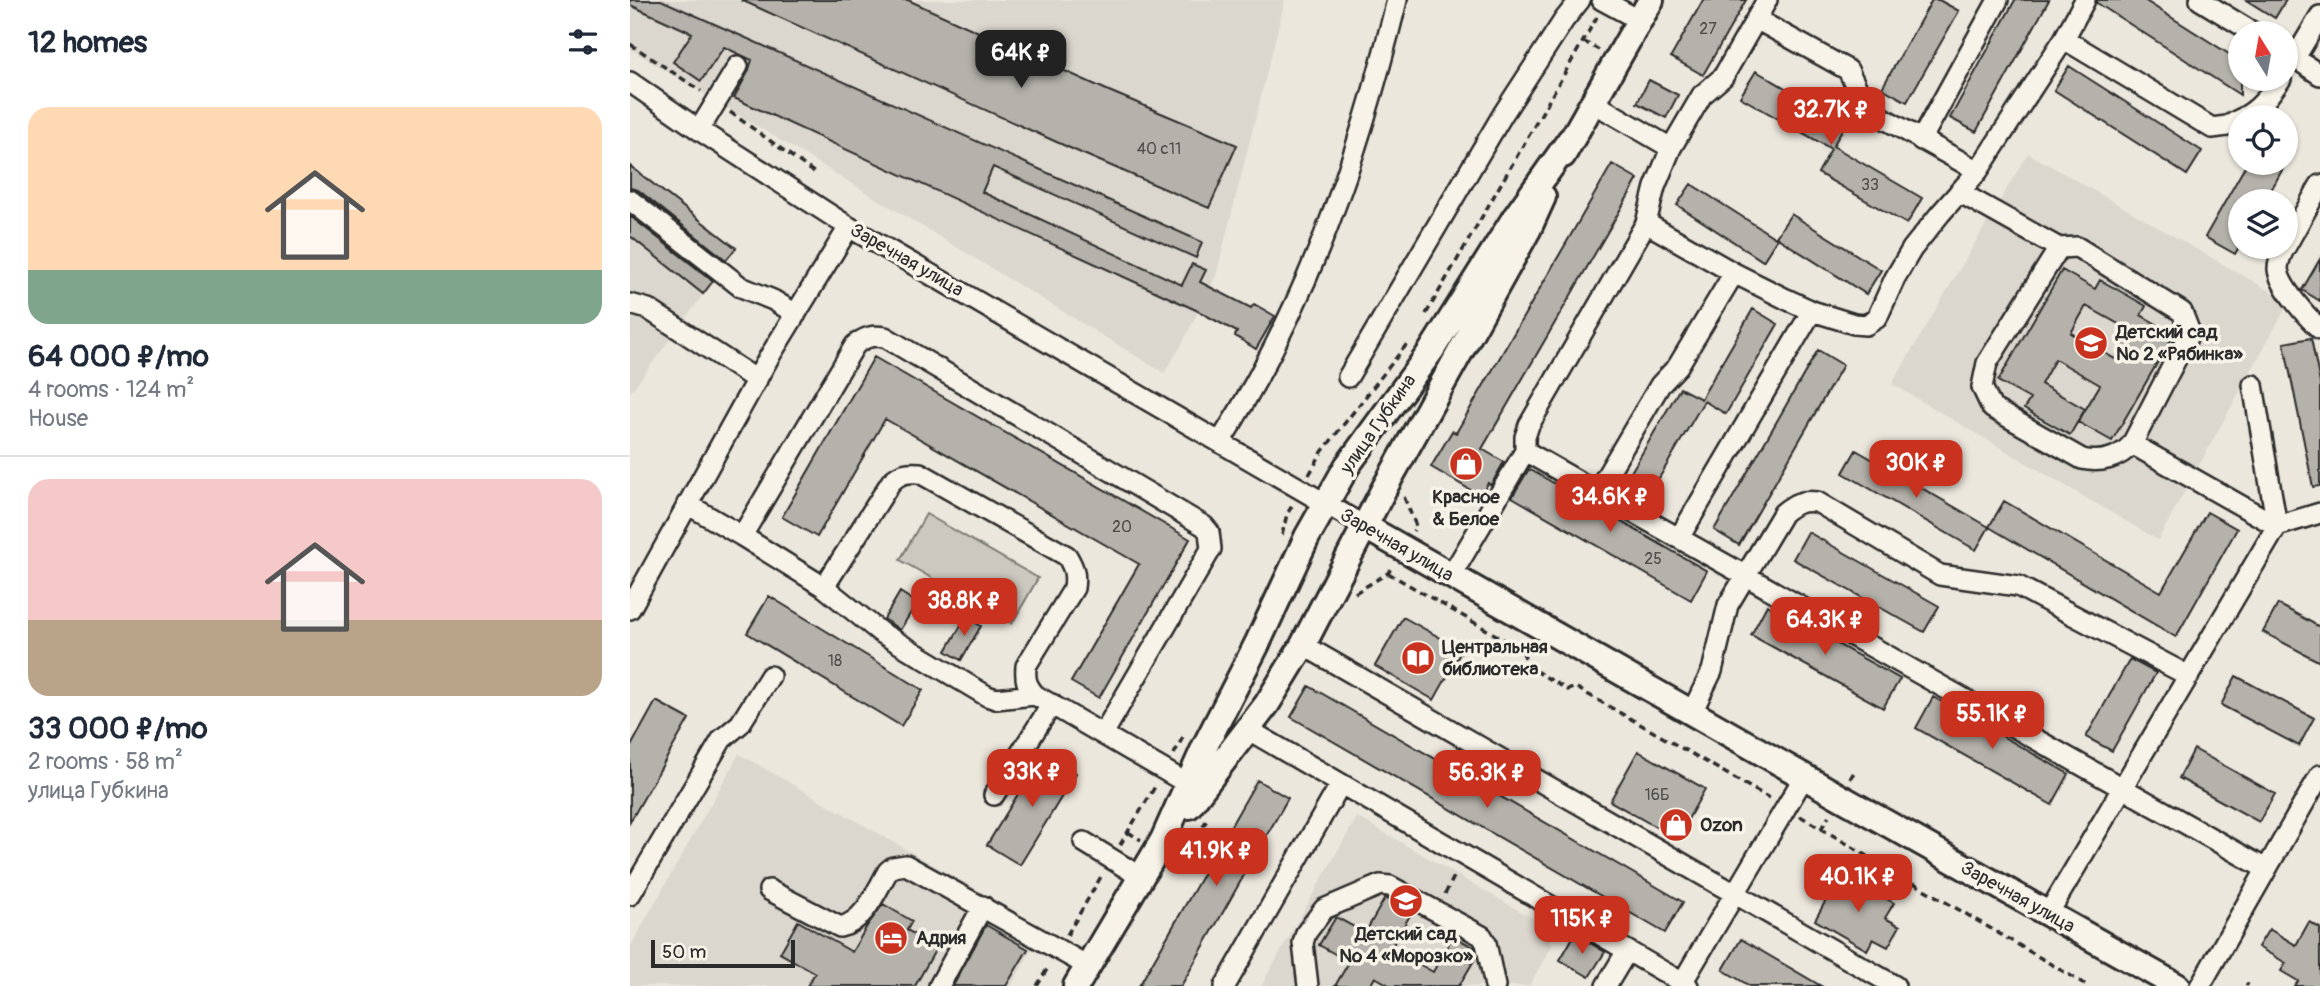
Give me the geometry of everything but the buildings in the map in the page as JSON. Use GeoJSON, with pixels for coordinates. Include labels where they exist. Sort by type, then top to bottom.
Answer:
{"type":"FeatureCollection","features":[{"type":"Feature","properties":{"kind":"main road","name":"улица Губкина"},"geometry":{"type":"LineString","coordinates":[[1163,839],[1267,704],[1303,645],[1364,526],[1528,230],[1570,140],[1645,10]]}},
{"type":"Feature","properties":{"kind":"main road","name":"улица Губкина"},"geometry":{"type":"LineString","coordinates":[[1082,976],[1163,839],[1307,537],[1326,503],[1358,449],[1431,351],[1514,219],[1570,140]]}},
{"type":"Feature","properties":{"kind":"main road","name":"Заречная улица"},"geometry":{"type":"LineString","coordinates":[[1364,526],[2177,986]]}},
{"type":"Feature","properties":{"kind":"street"},"geometry":{"type":"LineString","coordinates":[[1220,442],[1247,399],[1279,338],[1335,211],[1373,93],[1397,0]]}},
{"type":"Feature","properties":{"kind":"street"},"geometry":{"type":"LineString","coordinates":[[1348,377],[1503,114],[1580,0]]}},
{"type":"Feature","properties":{"kind":"street"},"geometry":{"type":"LineString","coordinates":[[1602,0],[1645,10]]}},
{"type":"Feature","properties":{"kind":"street"},"geometry":{"type":"LineString","coordinates":[[1451,576],[1525,451],[1525,437],[1529,425],[1646,223],[1655,187],[1671,148],[1702,96],[1723,77],[1767,0]]}},
{"type":"Feature","properties":{"kind":"street"},"geometry":{"type":"LineString","coordinates":[[1921,140],[1998,0]]}},
{"type":"Feature","properties":{"kind":"street"},"geometry":{"type":"LineString","coordinates":[[1646,223],[1734,273],[1812,311],[1866,325],[1877,318],[1912,249],[1978,171],[2064,39],[2085,0]]}},
{"type":"Feature","properties":{"kind":"street"},"geometry":{"type":"LineString","coordinates":[[2200,0],[2234,21]]}},
{"type":"Feature","properties":{"kind":"street"},"geometry":{"type":"LineString","coordinates":[[2298,48],[2320,16]]}},
{"type":"Feature","properties":{"kind":"street"},"geometry":{"type":"LineString","coordinates":[[1756,19],[1848,70],[1867,108],[1978,171]]}},
{"type":"Feature","properties":{"kind":"street"},"geometry":{"type":"LineString","coordinates":[[2064,39],[2212,128],[2228,125]]}},
{"type":"Feature","properties":{"kind":"street"},"geometry":{"type":"LineString","coordinates":[[2298,65],[2320,75]]}},
{"type":"Feature","properties":{"kind":"street"},"geometry":{"type":"LineString","coordinates":[[699,130],[738,66]]}},
{"type":"Feature","properties":{"kind":"street","name":"Заречная улица"},"geometry":{"type":"LineString","coordinates":[[630,82],[849,227],[1364,526]]}},
{"type":"Feature","properties":{"kind":"street"},"geometry":{"type":"LineString","coordinates":[[2261,105],[2273,91]]}},
{"type":"Feature","properties":{"kind":"street"},"geometry":{"type":"LineString","coordinates":[[1592,102],[1671,148]]}},
{"type":"Feature","properties":{"kind":"street"},"geometry":{"type":"LineString","coordinates":[[2298,223],[2320,185]]}},
{"type":"Feature","properties":{"kind":"street"},"geometry":{"type":"LineString","coordinates":[[1959,192],[2059,248],[2077,247],[2182,312],[2188,321],[2188,338],[2132,444],[2118,456],[2090,460],[2082,458],[1992,408],[1982,387],[1987,363],[2059,248]]}},
{"type":"Feature","properties":{"kind":"street"},"geometry":{"type":"LineString","coordinates":[[630,200],[741,287],[773,300],[796,314]]}},
{"type":"Feature","properties":{"kind":"street"},"geometry":{"type":"LineString","coordinates":[[630,609],[757,380],[849,227]]}},
{"type":"Feature","properties":{"kind":"street"},"geometry":{"type":"LineString","coordinates":[[2281,259],[2278,269],[2282,279],[2303,313],[2320,329]]}},
{"type":"Feature","properties":{"kind":"street"},"geometry":{"type":"LineString","coordinates":[[1597,492],[1660,385],[1678,366],[1734,273]]}},
{"type":"Feature","properties":{"kind":"street"},"geometry":{"type":"LineString","coordinates":[[630,304],[648,309],[757,380]]}},
{"type":"Feature","properties":{"kind":"street"},"geometry":{"type":"LineString","coordinates":[[1679,538],[1812,311]]}},
{"type":"Feature","properties":{"kind":"street"},"geometry":{"type":"LineString","coordinates":[[742,536],[855,345],[865,337],[885,337],[1204,526],[1209,532],[1210,549],[1103,734]]}},
{"type":"Feature","properties":{"kind":"street"},"geometry":{"type":"LineString","coordinates":[[2048,914],[2277,526],[2253,385]]}},
{"type":"Feature","properties":{"kind":"street"},"geometry":{"type":"LineString","coordinates":[[2132,444],[2277,526],[2320,513]]}},
{"type":"Feature","properties":{"kind":"street"},"geometry":{"type":"LineString","coordinates":[[1525,451],[2266,869]]}},
{"type":"Feature","properties":{"kind":"street"},"geometry":{"type":"LineString","coordinates":[[824,587],[891,482],[898,475],[920,473],[1067,556],[1073,566],[1076,576],[1074,587],[1026,666],[1025,678],[1028,686],[1043,699],[1188,784]]}},
{"type":"Feature","properties":{"kind":"street"},"geometry":{"type":"LineString","coordinates":[[1692,712],[1712,671],[1728,605],[1783,513],[1803,500],[1817,502],[1940,575],[2018,586],[2189,676]]}},
{"type":"Feature","properties":{"kind":"street"},"geometry":{"type":"LineString","coordinates":[[687,504],[824,587],[880,632],[987,696],[996,699],[1043,699]]}},
{"type":"Feature","properties":{"kind":"street"},"geometry":{"type":"LineString","coordinates":[[1303,645],[1895,986]]}},
{"type":"Feature","properties":{"kind":"street"},"geometry":{"type":"LineString","coordinates":[[630,895],[722,740],[740,724],[771,676]]}},
{"type":"Feature","properties":{"kind":"street"},"geometry":{"type":"LineString","coordinates":[[994,795],[1043,699]]}},
{"type":"Feature","properties":{"kind":"street"},"geometry":{"type":"LineString","coordinates":[[1247,729],[1685,984],[1804,777]]}},
{"type":"Feature","properties":{"kind":"street"},"geometry":{"type":"LineString","coordinates":[[2200,986],[2320,775]]}},
{"type":"Feature","properties":{"kind":"street"},"geometry":{"type":"LineString","coordinates":[[1226,986],[1340,785]]}},
{"type":"Feature","properties":{"kind":"street"},"geometry":{"type":"LineString","coordinates":[[1084,842],[1141,877]]}},
{"type":"Feature","properties":{"kind":"street"},"geometry":{"type":"LineString","coordinates":[[769,890],[840,927],[850,925],[860,917],[888,871],[893,867],[906,865],[983,906],[1082,976]]}},
{"type":"Feature","properties":{"kind":"street"},"geometry":{"type":"LineString","coordinates":[[1308,986],[1303,943],[1306,933],[1324,909],[1380,885],[1390,886],[1482,936],[1486,943],[1495,986]]}},
{"type":"Feature","properties":{"kind":"street"},"geometry":{"type":"LineString","coordinates":[[939,986],[983,906]]}},
{"type":"Feature","properties":{"kind":"street"},"geometry":{"type":"LineString","coordinates":[[1606,986],[1627,951]]}},
{"type":"Feature","properties":{"kind":"path"},"geometry":{"type":"LineString","coordinates":[[1388,573],[1522,650],[1529,667],[1568,690],[1575,687],[2088,986]]}},
{"type":"Feature","properties":{"kind":"path"},"geometry":{"type":"LineString","coordinates":[[1435,911],[1465,858]]}},
{"type":"Feature","properties":{"kind":"shaded area"},"geometry":{"type":"Polygon","coordinates":[[[630,0],[1285,0],[1216,276],[1181,346],[1164,373],[630,49],[630,0]]]}},
{"type":"Feature","properties":{"kind":"shaded area","name":"Детский сад № 2 «Рябинка»"},"geometry":{"type":"Polygon","coordinates":[[[2028,153],[2289,302],[2158,540],[1892,384],[2028,153]]]}},
{"type":"Feature","properties":{"kind":"shaded area"},"geometry":{"type":"Polygon","coordinates":[[[630,164],[738,248],[630,393],[630,164]]]}},
{"type":"Feature","properties":{"kind":"shaded area"},"geometry":{"type":"Polygon","coordinates":[[[926,514],[1038,578],[1012,624],[900,560],[926,514]]]}},
{"type":"Feature","properties":{"kind":"shaded area"},"geometry":{"type":"Polygon","coordinates":[[[739,754],[1044,928],[1011,986],[630,986],[630,947],[739,754]]]}},
{"type":"Feature","properties":{"kind":"shaded area","name":"Детский сад № 4 «Морозко»"},"geometry":{"type":"Polygon","coordinates":[[[1357,817],[1549,928],[1552,946],[1529,986],[1261,986],[1357,817]]]}},
{"type":"Feature","properties":{"kind":"place","name":"Детский сад № 2 «Рябинка»"},"geometry":{"type":"Point","coordinates":[2091,343]}},
{"type":"Feature","properties":{"kind":"place","name":"Красное & Белое"},"geometry":{"type":"Point","coordinates":[1466,464]}},
{"type":"Feature","properties":{"kind":"place","name":"Центральная библиотека"},"geometry":{"type":"Point","coordinates":[1418,658]}},
{"type":"Feature","properties":{"kind":"place","name":"Ozon"},"geometry":{"type":"Point","coordinates":[1676,825]}},
{"type":"Feature","properties":{"kind":"place","name":"Детский сад № 4 «Морозко»"},"geometry":{"type":"Point","coordinates":[1406,901]}},
{"type":"Feature","properties":{"kind":"place","name":"Адрия"},"geometry":{"type":"Point","coordinates":[891,938]}}]}
